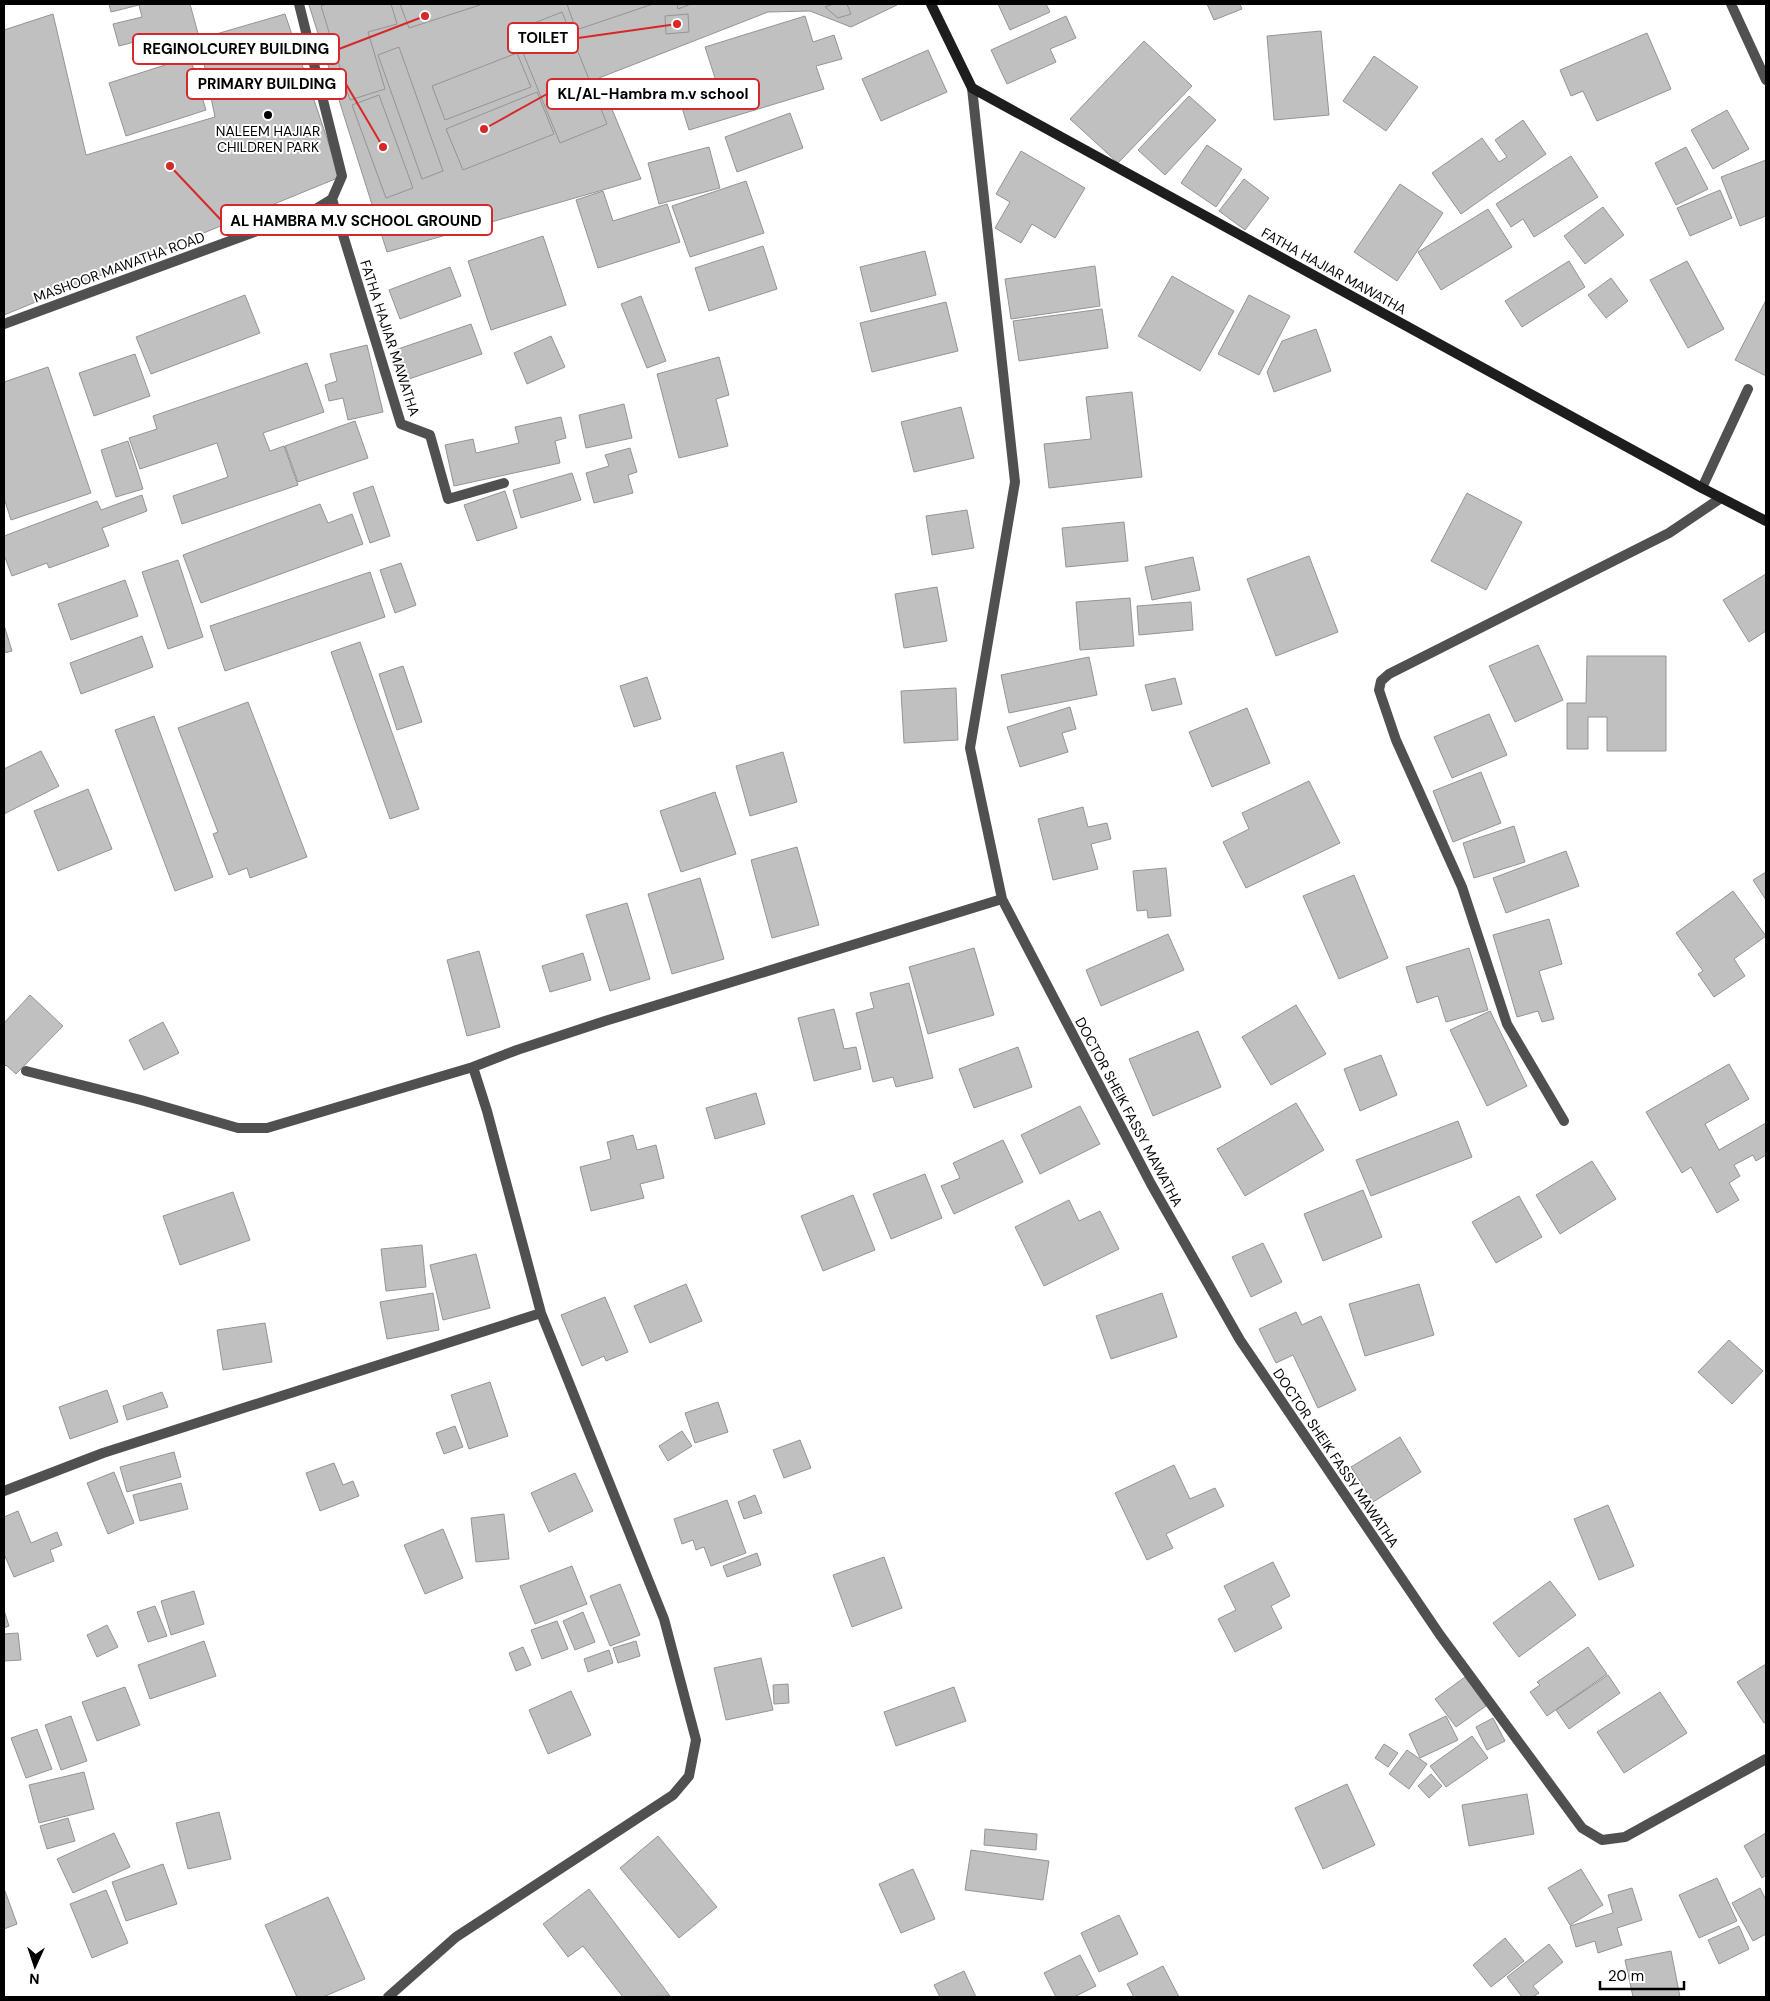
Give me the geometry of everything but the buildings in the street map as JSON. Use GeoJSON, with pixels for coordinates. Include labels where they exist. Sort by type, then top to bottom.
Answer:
{"type":"FeatureCollection","features":[{"type":"Feature","properties":{"kind":"street"},"geometry":{"type":"LineString","coordinates":[[299,4],[342,176],[332,199]]}},
{"type":"Feature","properties":{"kind":"street"},"geometry":{"type":"LineString","coordinates":[[931,4],[972,88]]}},
{"type":"Feature","properties":{"kind":"street"},"geometry":{"type":"LineString","coordinates":[[1731,4],[1766,80]]}},
{"type":"Feature","properties":{"kind":"street","name":"FATHA HAJIAR MAWATHA"},"geometry":{"type":"LineString","coordinates":[[972,88],[1702,488],[1766,521]]}},
{"type":"Feature","properties":{"kind":"street","name":"DOCTOR SHEIK FASSY MAWATHA"},"geometry":{"type":"LineString","coordinates":[[972,88],[1015,482],[970,748],[1002,899],[1150,1184],[1240,1340],[1440,1635],[1582,1828],[1602,1840],[1625,1838],[1766,1759]]}},
{"type":"Feature","properties":{"kind":"street","name":"MASHOOR MAWATHA ROAD"},"geometry":{"type":"LineString","coordinates":[[4,324],[314,210],[332,199]]}},
{"type":"Feature","properties":{"kind":"street","name":"FATHA HAJIAR MAWATHA"},"geometry":{"type":"LineString","coordinates":[[332,199],[401,424],[430,436],[448,500],[504,483]]}},
{"type":"Feature","properties":{"kind":"street"},"geometry":{"type":"LineString","coordinates":[[1702,488],[1748,390]]}},
{"type":"Feature","properties":{"kind":"street"},"geometry":{"type":"LineString","coordinates":[[1564,1121],[1507,1024],[1462,887],[1396,740],[1379,690],[1381,681],[1389,674],[1669,533],[1721,498]]}},
{"type":"Feature","properties":{"kind":"street"},"geometry":{"type":"LineString","coordinates":[[26,1071],[141,1100],[238,1128],[267,1128],[473,1067],[517,1050],[605,1021],[1002,899]]}},
{"type":"Feature","properties":{"kind":"street"},"geometry":{"type":"LineString","coordinates":[[388,1997],[456,1937],[673,1795],[689,1776],[696,1740],[664,1619],[541,1313],[487,1111],[473,1067]]}},
{"type":"Feature","properties":{"kind":"street"},"geometry":{"type":"LineString","coordinates":[[4,1492],[103,1453],[541,1313]]}},
{"type":"Feature","properties":{"kind":"place","name":"REGINOLCUREY BUILDING"},"geometry":{"type":"Point","coordinates":[425,16]}},
{"type":"Feature","properties":{"kind":"place","name":"TOILET"},"geometry":{"type":"Point","coordinates":[677,24]}},
{"type":"Feature","properties":{"kind":"place","name":"NALEEM HAJIAR CHILDREN PARK"},"geometry":{"type":"Point","coordinates":[268,115]}},
{"type":"Feature","properties":{"kind":"place","name":"KL/AL-Hambra m.v school"},"geometry":{"type":"Point","coordinates":[484,129]}},
{"type":"Feature","properties":{"kind":"place","name":"PRIMARY BUILDING"},"geometry":{"type":"Point","coordinates":[383,147]}},
{"type":"Feature","properties":{"kind":"place","name":"AL HAMBRA M.V SCHOOL GROUND"},"geometry":{"type":"Point","coordinates":[170,166]}}]}
